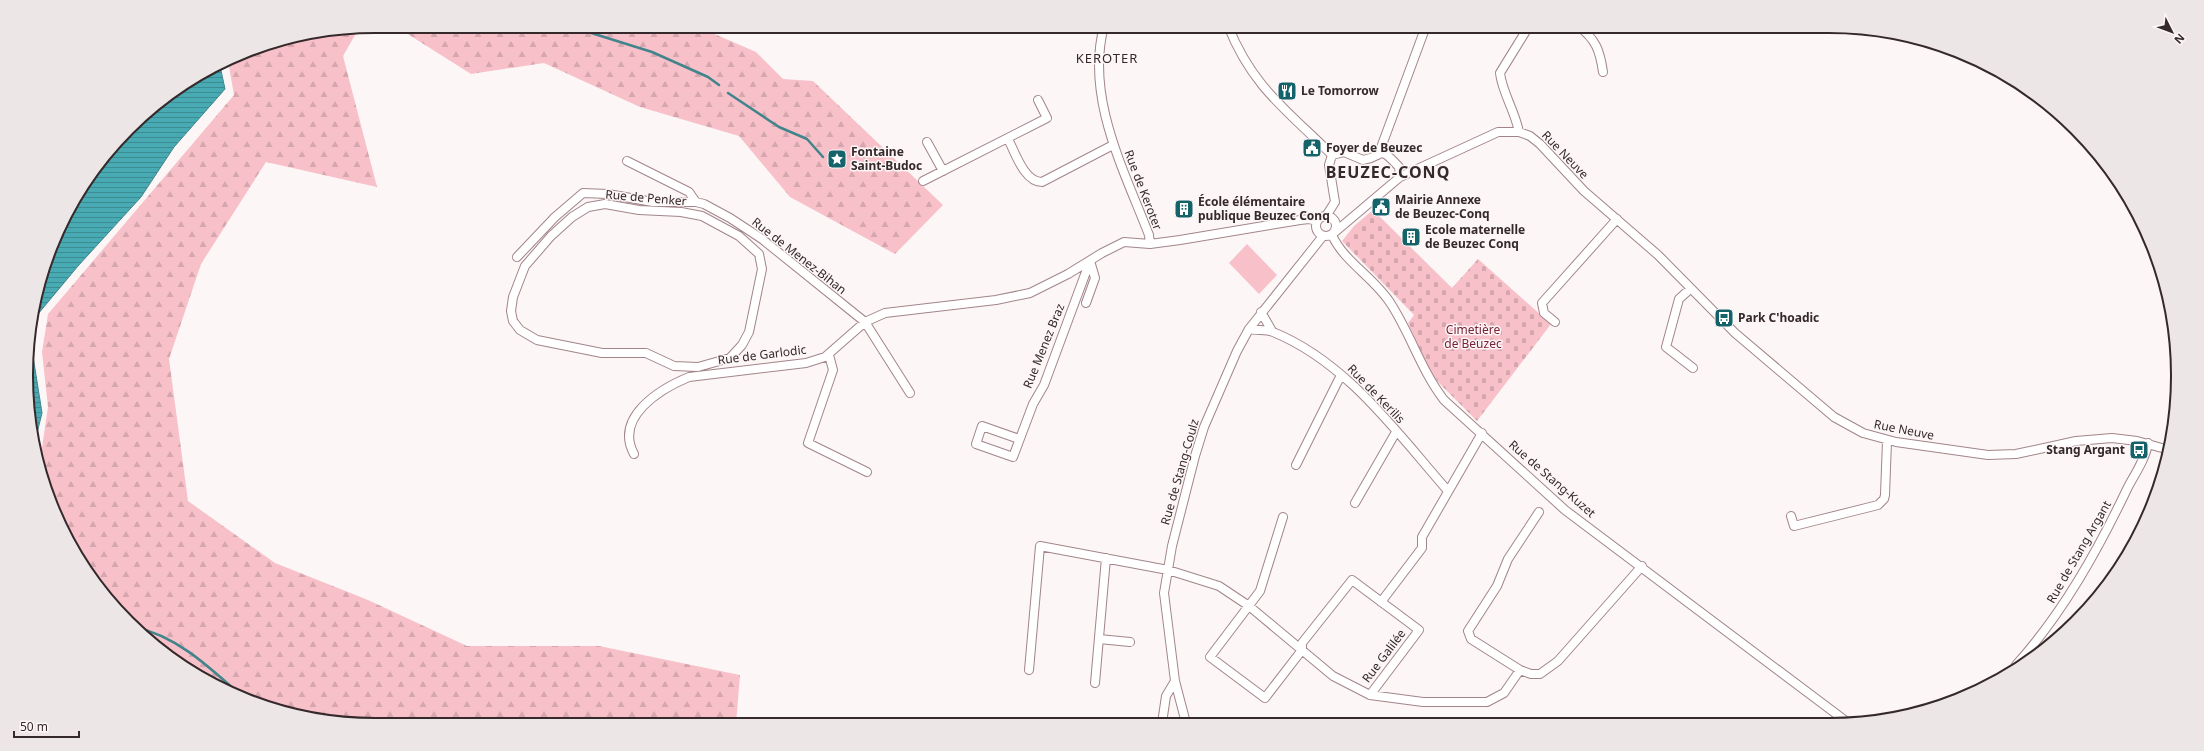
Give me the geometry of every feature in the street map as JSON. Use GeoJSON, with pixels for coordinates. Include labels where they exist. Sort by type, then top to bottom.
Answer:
{"type":"FeatureCollection","features":[{"type":"Feature","properties":{"kind":"street","name":"Rue de Keroter"},"geometry":{"type":"LineString","coordinates":[[1103,33],[1099,52],[1098,70],[1101,92],[1113,145],[1149,236],[1150,244]]}},
{"type":"Feature","properties":{"kind":"street"},"geometry":{"type":"LineString","coordinates":[[1231,33],[1236,45],[1260,84],[1275,102],[1332,155]]}},
{"type":"Feature","properties":{"kind":"street"},"geometry":{"type":"LineString","coordinates":[[1379,153],[1423,33]]}},
{"type":"Feature","properties":{"kind":"street"},"geometry":{"type":"LineString","coordinates":[[1519,132],[1516,116],[1501,81],[1500,73],[1525,33]]}},
{"type":"Feature","properties":{"kind":"street"},"geometry":{"type":"LineString","coordinates":[[1585,33],[1594,41],[1600,53],[1603,72]]}},
{"type":"Feature","properties":{"kind":"street"},"geometry":{"type":"LineString","coordinates":[[923,181],[1047,118],[1038,100]]}},
{"type":"Feature","properties":{"kind":"street","name":"Rue Neuve"},"geometry":{"type":"LineString","coordinates":[[1330,234],[1400,177],[1498,132],[1519,132],[1530,136],[1540,144],[1584,191],[1658,255],[1722,322],[1834,417],[1863,433],[1887,441],[1988,456],[2016,454],[2076,441],[2112,438],[2148,443],[2163,448]]}},
{"type":"Feature","properties":{"kind":"street","name":"Rue de Keroter"},"geometry":{"type":"LineString","coordinates":[[1008,139],[1028,176],[1037,182],[1042,182],[1113,145]]}},
{"type":"Feature","properties":{"kind":"street"},"geometry":{"type":"LineString","coordinates":[[927,142],[943,171]]}},
{"type":"Feature","properties":{"kind":"street"},"geometry":{"type":"LineString","coordinates":[[1332,155],[1344,152],[1363,160],[1379,153],[1388,156],[1399,167],[1400,177]]}},
{"type":"Feature","properties":{"kind":"street"},"geometry":{"type":"LineString","coordinates":[[1326,216],[1332,218],[1336,223],[1330,234],[1317,230],[1317,221],[1326,216],[1335,202],[1329,165],[1332,155]]}},
{"type":"Feature","properties":{"kind":"street"},"geometry":{"type":"LineString","coordinates":[[627,161],[689,192],[696,202]]}},
{"type":"Feature","properties":{"kind":"street","name":"Rue de Menez-Bihan"},"geometry":{"type":"LineString","coordinates":[[518,257],[555,217],[583,193],[608,194],[653,202],[696,202],[704,204],[730,218],[762,239],[865,322],[910,393]]}},
{"type":"Feature","properties":{"kind":"street","name":"Rue de Penker"},"geometry":{"type":"LineString","coordinates":[[606,204],[640,210],[681,212],[702,216],[739,236],[759,254],[762,269],[749,332],[742,345],[730,358],[698,367],[674,366],[646,353],[602,353],[537,340],[520,330],[513,321],[511,311],[513,297],[520,276],[532,257],[556,231],[588,207],[606,204]]}},
{"type":"Feature","properties":{"kind":"street","name":"Rue de Garlodic"},"geometry":{"type":"LineString","coordinates":[[634,454],[628,445],[631,424],[637,412],[653,398],[674,384],[689,377],[806,363],[829,354],[865,322],[885,314],[910,309],[960,305],[1030,293],[1124,242],[1150,244],[1300,220],[1309,219],[1317,221]]}},
{"type":"Feature","properties":{"kind":"street"},"geometry":{"type":"LineString","coordinates":[[1554,322],[1544,312],[1542,303],[1617,219]]}},
{"type":"Feature","properties":{"kind":"street","name":"Rue de Stang-Coulz"},"geometry":{"type":"LineString","coordinates":[[1185,718],[1176,681],[1164,593],[1172,546],[1204,427],[1237,351],[1249,329],[1261,312],[1330,234]]}},
{"type":"Feature","properties":{"kind":"street","name":"Rue de Stang-Kuzet"},"geometry":{"type":"LineString","coordinates":[[1330,234],[1338,246],[1378,286],[1392,304],[1430,382],[1444,400],[1565,510],[1642,566],[1841,717]]}},
{"type":"Feature","properties":{"kind":"street"},"geometry":{"type":"LineString","coordinates":[[1086,303],[1095,278],[1090,261]]}},
{"type":"Feature","properties":{"kind":"street","name":"Rue Menez Braz"},"geometry":{"type":"LineString","coordinates":[[1019,439],[982,426],[976,444],[1013,457],[1033,404],[1044,385],[1090,261]]}},
{"type":"Feature","properties":{"kind":"street"},"geometry":{"type":"LineString","coordinates":[[1690,289],[1679,299],[1666,347],[1694,368]]}},
{"type":"Feature","properties":{"kind":"street"},"geometry":{"type":"LineString","coordinates":[[1261,312],[1272,331]]}},
{"type":"Feature","properties":{"kind":"street","name":"Rue de Kerilis"},"geometry":{"type":"LineString","coordinates":[[1249,329],[1272,331],[1313,353],[1342,375],[1396,432],[1448,491]]}},
{"type":"Feature","properties":{"kind":"street"},"geometry":{"type":"LineString","coordinates":[[829,354],[833,370],[808,443],[867,472]]}},
{"type":"Feature","properties":{"kind":"street"},"geometry":{"type":"LineString","coordinates":[[730,358],[738,370]]}},
{"type":"Feature","properties":{"kind":"street"},"geometry":{"type":"LineString","coordinates":[[1296,464],[1342,375]]}},
{"type":"Feature","properties":{"kind":"street"},"geometry":{"type":"LineString","coordinates":[[1356,503],[1396,432]]}},
{"type":"Feature","properties":{"kind":"street"},"geometry":{"type":"LineString","coordinates":[[1381,602],[1422,548],[1422,537],[1482,433]]}},
{"type":"Feature","properties":{"kind":"street"},"geometry":{"type":"LineString","coordinates":[[1791,516],[1794,526],[1878,505],[1882,502],[1885,495],[1887,441]]}},
{"type":"Feature","properties":{"kind":"street","name":"Rue de Stang Argant"},"geometry":{"type":"LineString","coordinates":[[2022,658],[2054,619],[2080,575],[2122,501],[2148,443]]}},
{"type":"Feature","properties":{"kind":"street"},"geometry":{"type":"LineString","coordinates":[[1539,512],[1508,559],[1497,586],[1468,631],[1470,639],[1520,670],[1531,674],[1540,674],[1558,661],[1642,566]]}},
{"type":"Feature","properties":{"kind":"street"},"geometry":{"type":"LineString","coordinates":[[1283,517],[1260,591],[1210,657],[1265,698],[1302,650]]}},
{"type":"Feature","properties":{"kind":"street"},"geometry":{"type":"LineString","coordinates":[[1029,670],[1040,546],[1168,570],[1219,586],[1249,606],[1333,676],[1370,695],[1423,702],[1487,702],[1504,693],[1520,670]]}},
{"type":"Feature","properties":{"kind":"street"},"geometry":{"type":"LineString","coordinates":[[1095,683],[1106,558]]}},
{"type":"Feature","properties":{"kind":"street","name":"Rue Galilée"},"geometry":{"type":"LineString","coordinates":[[1302,650],[1302,643],[1352,580],[1418,630],[1370,695]]}},
{"type":"Feature","properties":{"kind":"street"},"geometry":{"type":"LineString","coordinates":[[1099,639],[1130,642]]}},
{"type":"Feature","properties":{"kind":"street"},"geometry":{"type":"LineString","coordinates":[[1163,718],[1166,696],[1176,681]]}},
{"type":"Feature","properties":{"kind":"green space"},"geometry":{"type":"Polygon","coordinates":[[[406,33],[712,33],[756,52],[783,79],[813,81],[943,205],[895,254],[790,197],[739,136],[640,107],[544,63],[471,74],[406,33]]]}},
{"type":"Feature","properties":{"kind":"green space"},"geometry":{"type":"Polygon","coordinates":[[[356,34],[343,56],[377,187],[266,162],[201,264],[169,359],[188,501],[275,563],[368,600],[467,646],[599,646],[740,675],[736,718],[376,718],[331,715],[309,711],[265,700],[224,683],[204,672],[167,647],[150,633],[133,618],[104,584],[79,547],[68,527],[51,486],[42,450],[48,407],[42,352],[48,314],[234,95],[229,66],[265,51],[287,45],[331,36],[356,34]]]}},
{"type":"Feature","properties":{"kind":"green space","name":"Cimetière de Beuzec"},"geometry":{"type":"Polygon","coordinates":[[[1373,210],[1452,288],[1478,259],[1551,324],[1477,421],[1439,383],[1428,368],[1408,323],[1414,315],[1342,241],[1354,226],[1373,210]]]}},
{"type":"Feature","properties":{"kind":"green space"},"geometry":{"type":"Polygon","coordinates":[[[1247,244],[1277,275],[1259,294],[1229,263],[1247,244]]]}},
{"type":"Feature","properties":{"kind":"water"},"geometry":{"type":"Polygon","coordinates":[[[221,70],[225,89],[174,147],[141,197],[78,266],[39,312],[51,265],[59,244],[79,204],[104,167],[133,133],[150,118],[185,91],[221,70]]]}},
{"type":"Feature","properties":{"kind":"water"},"geometry":{"type":"Polygon","coordinates":[[[34,361],[42,413],[38,430],[34,398],[34,361]]]}},
{"type":"Feature","properties":{"kind":"waterway"},"geometry":{"type":"LineString","coordinates":[[591,33],[652,52],[708,77],[719,85]]}},
{"type":"Feature","properties":{"kind":"waterway"},"geometry":{"type":"LineString","coordinates":[[728,93],[779,127],[807,139],[823,157]]}},
{"type":"Feature","properties":{"kind":"waterway"},"geometry":{"type":"LineString","coordinates":[[147,631],[163,637],[189,652],[230,686]]}},
{"type":"Feature","properties":{"kind":"place","name":"Le Tomorrow"},"geometry":{"type":"Point","coordinates":[1287,91]}},
{"type":"Feature","properties":{"kind":"place","name":"Foyer de Beuzec"},"geometry":{"type":"Point","coordinates":[1312,148]}},
{"type":"Feature","properties":{"kind":"place","name":"Fontaine Saint-Budoc"},"geometry":{"type":"Point","coordinates":[837,159]}},
{"type":"Feature","properties":{"kind":"place","name":"Mairie Annexe de Beuzec-Conq"},"geometry":{"type":"Point","coordinates":[1381,207]}},
{"type":"Feature","properties":{"kind":"place","name":"École élémentaire publique Beuzec Conq"},"geometry":{"type":"Point","coordinates":[1184,209]}},
{"type":"Feature","properties":{"kind":"place","name":"Ecole maternelle de Beuzec Conq"},"geometry":{"type":"Point","coordinates":[1411,237]}},
{"type":"Feature","properties":{"kind":"place","name":"Park C'hoadic"},"geometry":{"type":"Point","coordinates":[1724,318]}},
{"type":"Feature","properties":{"kind":"place","name":"Stang Argant"},"geometry":{"type":"Point","coordinates":[2139,450]}},
{"type":"Feature","properties":{"kind":"district","name":"KEROTER"},"geometry":{"type":"Point","coordinates":[1107,58]}},
{"type":"Feature","properties":{"kind":"district","name":"BEUZEC-CONQ"},"geometry":{"type":"Point","coordinates":[1388,172]}}]}
